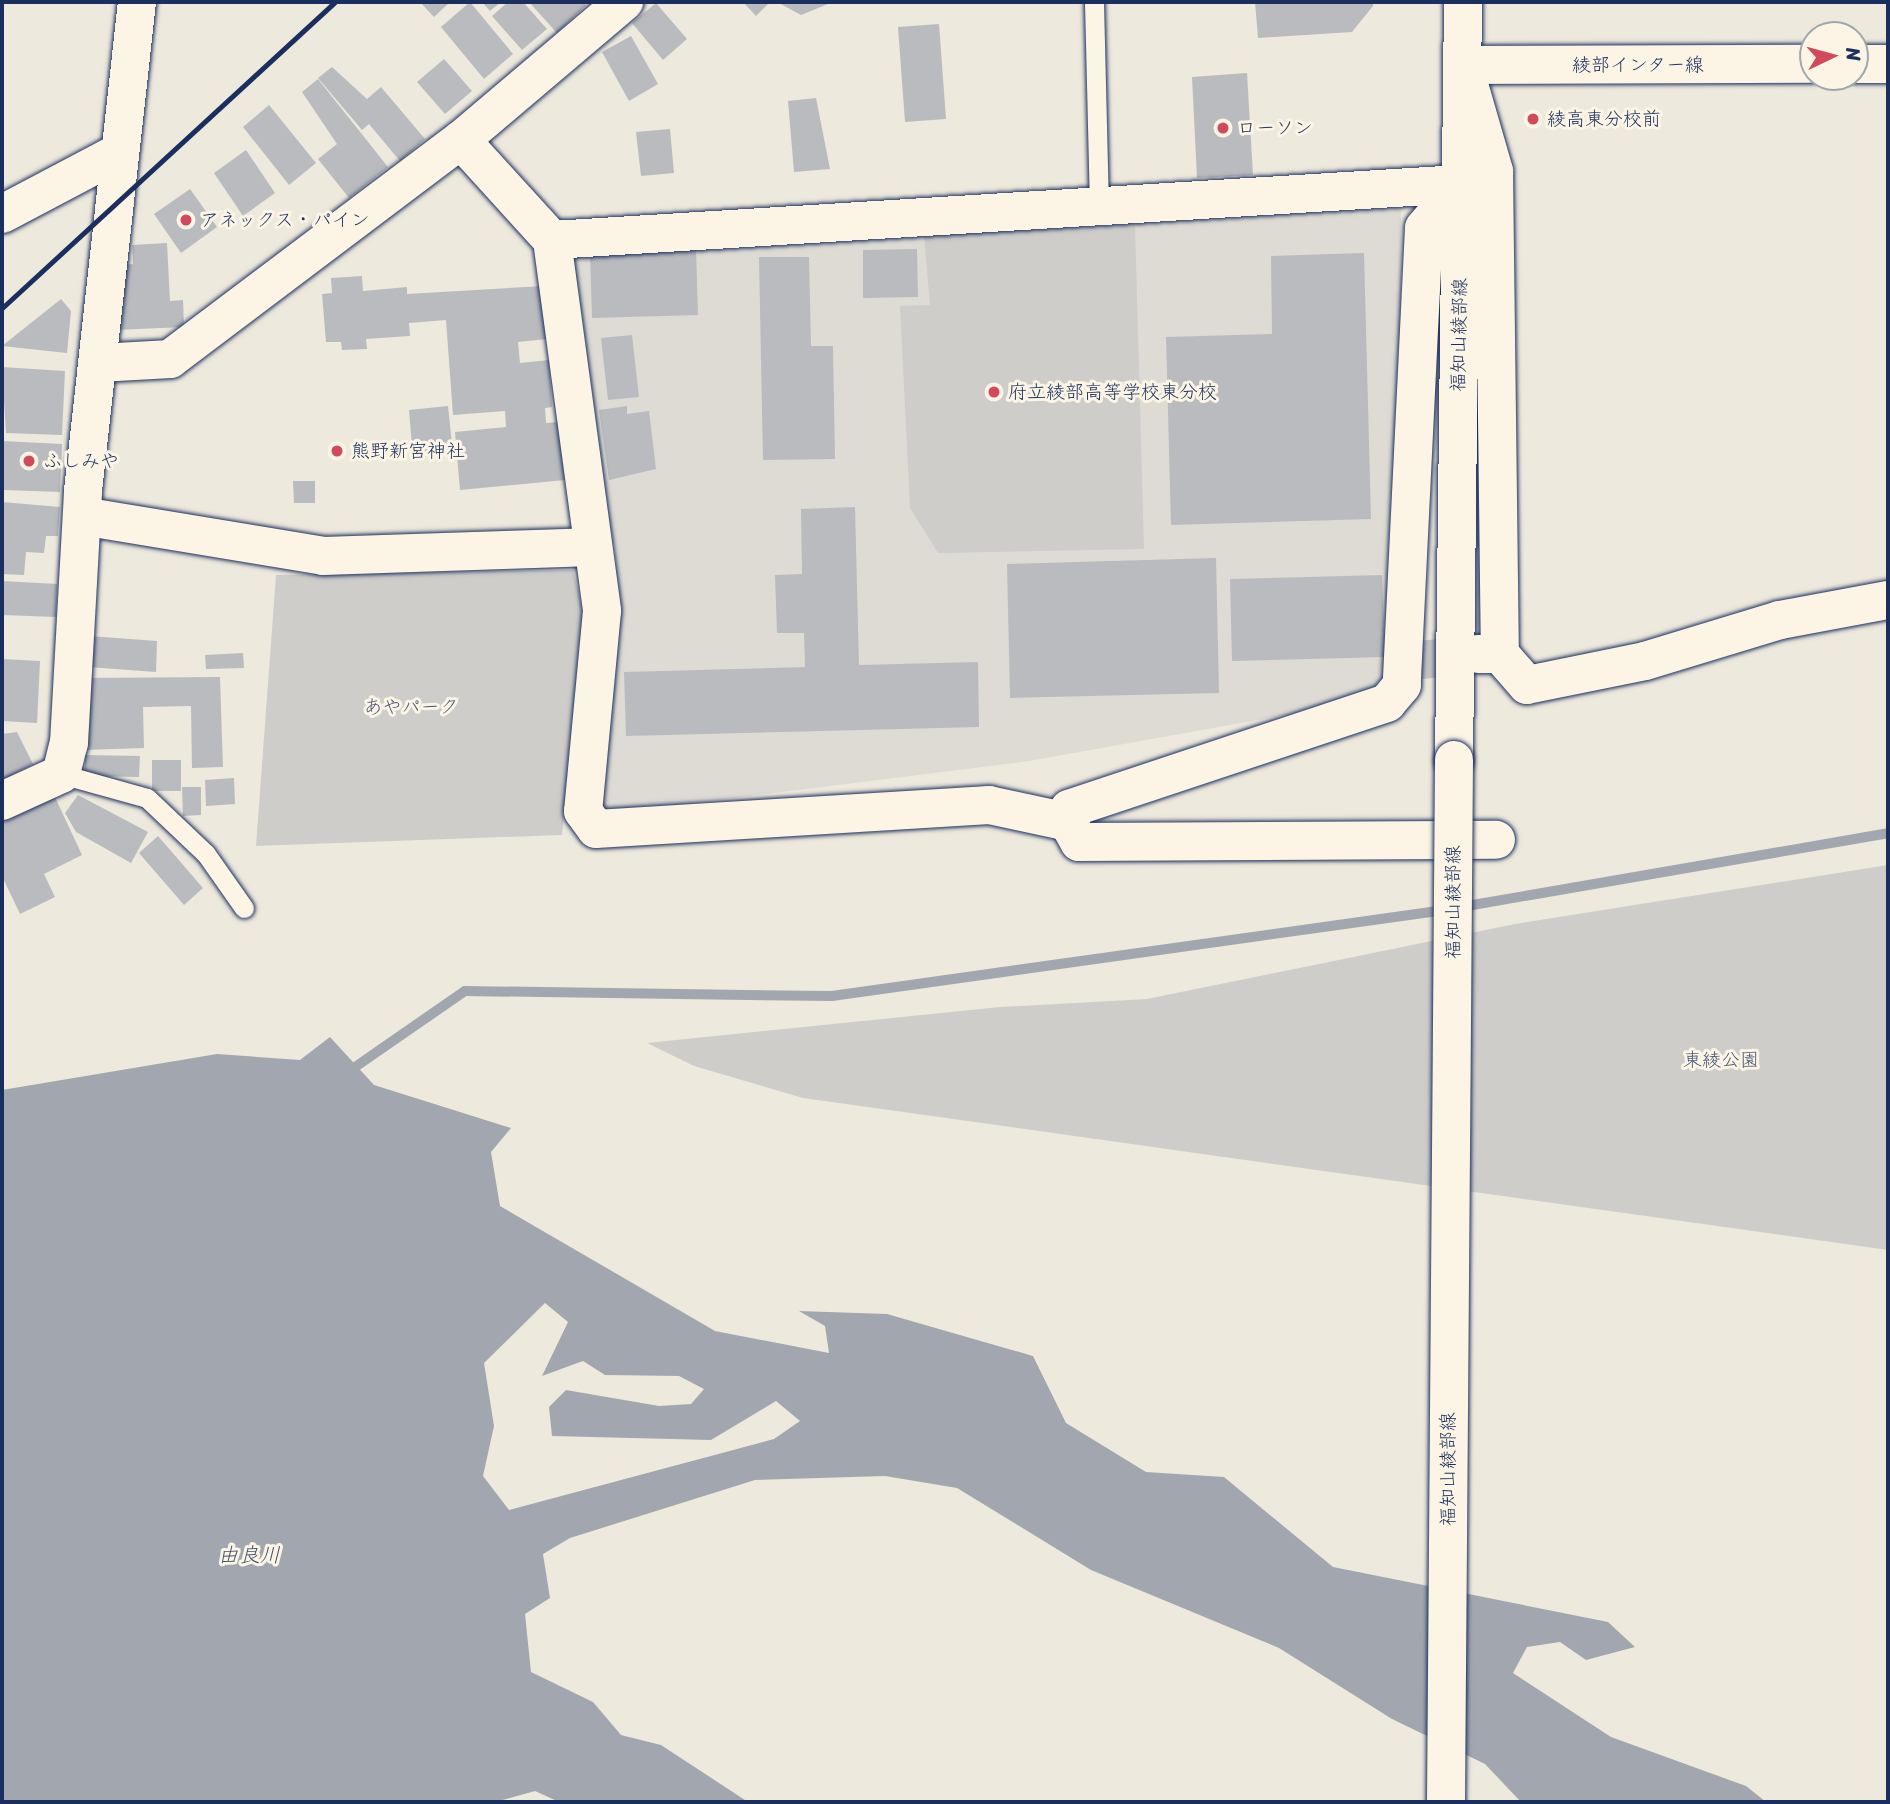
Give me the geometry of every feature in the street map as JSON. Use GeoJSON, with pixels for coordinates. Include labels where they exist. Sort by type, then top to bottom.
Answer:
{"type":"FeatureCollection","features":[{"type":"Feature","properties":{"kind":"street"},"geometry":{"type":"LineString","coordinates":[[2,801],[61,774],[69,743],[82,516],[99,363],[116,154],[137,2]]}},
{"type":"Feature","properties":{"kind":"street"},"geometry":{"type":"LineString","coordinates":[[99,363],[170,359],[461,140],[624,2]]}},
{"type":"Feature","properties":{"kind":"street","name":"福知山綾部線"},"geometry":{"type":"LineString","coordinates":[[1446,1802],[1463,2]]}},
{"type":"Feature","properties":{"kind":"street","name":"綾部インター線"},"geometry":{"type":"LineString","coordinates":[[1464,65],[1799,64]]}},
{"type":"Feature","properties":{"kind":"street"},"geometry":{"type":"LineString","coordinates":[[1869,64],[1888,64]]}},
{"type":"Feature","properties":{"kind":"street"},"geometry":{"type":"LineString","coordinates":[[1464,65],[1494,172],[1489,654],[1527,685],[1645,661],[1780,620],[1888,600]]}},
{"type":"Feature","properties":{"kind":"street"},"geometry":{"type":"LineString","coordinates":[[461,140],[552,240],[602,611],[583,811],[597,829],[989,805],[1068,822]]}},
{"type":"Feature","properties":{"kind":"street"},"geometry":{"type":"LineString","coordinates":[[2,214],[116,154]]}},
{"type":"Feature","properties":{"kind":"street"},"geometry":{"type":"LineString","coordinates":[[552,240],[1099,204],[1461,184]]}},
{"type":"Feature","properties":{"kind":"street"},"geometry":{"type":"LineString","coordinates":[[1461,184],[1424,228],[1413,660],[1402,685],[1387,703],[1069,809],[1068,822],[1079,842],[1496,840]]}},
{"type":"Feature","properties":{"kind":"street"},"geometry":{"type":"LineString","coordinates":[[82,516],[324,556],[592,547]]}},
{"type":"Feature","properties":{"kind":"lane"},"geometry":{"type":"LineString","coordinates":[[1094,2],[1099,204]]}},
{"type":"Feature","properties":{"kind":"lane"},"geometry":{"type":"LineString","coordinates":[[61,774],[147,798],[206,854],[244,908]]}},
{"type":"Feature","properties":{"kind":"shaded area","name":"府立綾部高等学校東分校"},"geometry":{"type":"Polygon","coordinates":[[[1379,201],[1401,210],[1400,547],[1394,663],[1372,693],[1348,704],[1029,761],[615,813],[601,806],[608,585],[617,570],[615,546],[603,525],[574,258],[586,243],[1379,201]]]}},
{"type":"Feature","properties":{"kind":"green space"},"geometry":{"type":"Polygon","coordinates":[[[1135,224],[1144,549],[938,553],[910,508],[900,306],[930,305],[924,235],[1135,224]]]}},
{"type":"Feature","properties":{"kind":"green space","name":"あやパーク"},"geometry":{"type":"Polygon","coordinates":[[[573,570],[584,616],[562,835],[256,846],[276,575],[573,570]]]}},
{"type":"Feature","properties":{"kind":"green space","name":"東綾公園"},"geometry":{"type":"Polygon","coordinates":[[[1888,865],[1888,1250],[803,1098],[694,1066],[647,1043],[1000,1007],[1147,999],[1515,924],[1888,865]]]}},
{"type":"Feature","properties":{"kind":"water","name":"由良川"},"geometry":{"type":"Polygon","coordinates":[[[330,1037],[374,1085],[511,1128],[491,1152],[500,1206],[715,1331],[829,1353],[825,1326],[799,1311],[887,1314],[1033,1356],[1066,1423],[1146,1472],[1224,1477],[1333,1567],[1608,1622],[1635,1647],[1586,1660],[1560,1642],[1527,1647],[1513,1673],[1611,1737],[1746,1786],[1766,1802],[1521,1802],[1485,1764],[1392,1719],[1279,1648],[1091,1570],[957,1488],[885,1476],[755,1480],[570,1538],[543,1554],[550,1598],[525,1614],[531,1672],[593,1702],[621,1735],[661,1745],[748,1802],[559,1802],[535,1791],[495,1802],[2,1802],[2,1090],[217,1054],[300,1060],[330,1037]],[[545,1303],[484,1363],[494,1426],[483,1476],[509,1510],[774,1439],[800,1421],[776,1401],[711,1440],[552,1436],[549,1407],[566,1390],[659,1406],[691,1404],[704,1389],[679,1376],[605,1375],[583,1361],[542,1376],[568,1322],[545,1303]]]}},
{"type":"Feature","properties":{"kind":"building"},"geometry":{"type":"Polygon","coordinates":[[[420,2],[450,2],[434,17],[420,2]]]}},
{"type":"Feature","properties":{"kind":"building"},"geometry":{"type":"Polygon","coordinates":[[[470,2],[513,54],[484,79],[441,27],[470,2]]]}},
{"type":"Feature","properties":{"kind":"building"},"geometry":{"type":"Polygon","coordinates":[[[482,2],[501,2],[490,11],[482,2]]]}},
{"type":"Feature","properties":{"kind":"building"},"geometry":{"type":"Polygon","coordinates":[[[508,2],[523,2],[547,29],[522,50],[492,16],[508,2]]]}},
{"type":"Feature","properties":{"kind":"building"},"geometry":{"type":"Polygon","coordinates":[[[529,2],[583,2],[586,5],[557,33],[529,2]]]}},
{"type":"Feature","properties":{"kind":"building"},"geometry":{"type":"Polygon","coordinates":[[[743,2],[770,2],[756,16],[743,2]]]}},
{"type":"Feature","properties":{"kind":"building"},"geometry":{"type":"Polygon","coordinates":[[[777,2],[833,2],[801,15],[777,2]]]}},
{"type":"Feature","properties":{"kind":"building"},"geometry":{"type":"Polygon","coordinates":[[[1255,2],[1373,2],[1373,6],[1352,32],[1258,38],[1255,2]]]}},
{"type":"Feature","properties":{"kind":"building"},"geometry":{"type":"Polygon","coordinates":[[[656,3],[687,39],[663,60],[632,23],[656,3]]]}},
{"type":"Feature","properties":{"kind":"building"},"geometry":{"type":"Polygon","coordinates":[[[939,24],[946,119],[905,122],[898,27],[939,24]]]}},
{"type":"Feature","properties":{"kind":"building"},"geometry":{"type":"Polygon","coordinates":[[[631,36],[658,84],[629,101],[602,52],[631,36]]]}},
{"type":"Feature","properties":{"kind":"building"},"geometry":{"type":"Polygon","coordinates":[[[444,59],[472,91],[445,114],[417,82],[444,59]]]}},
{"type":"Feature","properties":{"kind":"building"},"geometry":{"type":"Polygon","coordinates":[[[332,67],[367,99],[381,87],[425,139],[400,161],[369,124],[362,130],[318,78],[332,67]]]}},
{"type":"Feature","properties":{"kind":"building"},"geometry":{"type":"Polygon","coordinates":[[[1247,73],[1253,175],[1197,178],[1192,77],[1247,73]]]}},
{"type":"Feature","properties":{"kind":"building"},"geometry":{"type":"Polygon","coordinates":[[[318,79],[388,167],[349,198],[318,159],[337,144],[302,92],[318,79]]]}},
{"type":"Feature","properties":{"kind":"building"},"geometry":{"type":"Polygon","coordinates":[[[816,98],[830,169],[794,172],[788,101],[816,98]]]}},
{"type":"Feature","properties":{"kind":"building"},"geometry":{"type":"Polygon","coordinates":[[[269,105],[316,163],[289,185],[243,127],[269,105]]]}},
{"type":"Feature","properties":{"kind":"building"},"geometry":{"type":"Polygon","coordinates":[[[670,129],[674,173],[641,176],[636,132],[670,129]]]}},
{"type":"Feature","properties":{"kind":"building"},"geometry":{"type":"Polygon","coordinates":[[[246,150],[275,193],[243,216],[214,173],[246,150]]]}},
{"type":"Feature","properties":{"kind":"building","name":"アネックス・パイン"},"geometry":{"type":"Polygon","coordinates":[[[190,189],[217,227],[181,253],[154,214],[190,189]]]}},
{"type":"Feature","properties":{"kind":"building"},"geometry":{"type":"Polygon","coordinates":[[[167,243],[170,301],[183,300],[184,327],[115,330],[113,301],[124,300],[122,265],[133,264],[132,245],[167,243]]]}},
{"type":"Feature","properties":{"kind":"building"},"geometry":{"type":"Polygon","coordinates":[[[917,249],[918,297],[863,298],[863,250],[917,249]]]}},
{"type":"Feature","properties":{"kind":"building"},"geometry":{"type":"Polygon","coordinates":[[[696,250],[698,315],[592,318],[590,254],[696,250]]]}},
{"type":"Feature","properties":{"kind":"building"},"geometry":{"type":"Polygon","coordinates":[[[1364,253],[1371,519],[1171,525],[1166,337],[1272,334],[1271,256],[1364,253]]]}},
{"type":"Feature","properties":{"kind":"building"},"geometry":{"type":"Polygon","coordinates":[[[759,257],[809,257],[811,346],[833,346],[835,459],[763,460],[759,257]]]}},
{"type":"Feature","properties":{"kind":"building"},"geometry":{"type":"Polygon","coordinates":[[[362,276],[363,291],[407,287],[407,294],[543,286],[547,339],[518,342],[520,363],[549,360],[552,407],[545,408],[546,423],[560,422],[565,480],[460,490],[455,432],[506,427],[505,411],[453,415],[446,320],[409,323],[410,336],[366,339],[367,349],[342,350],[341,342],[326,342],[322,294],[332,293],[331,278],[362,276]]]}},
{"type":"Feature","properties":{"kind":"building"},"geometry":{"type":"Polygon","coordinates":[[[61,299],[71,311],[67,353],[2,346],[61,299]]]}},
{"type":"Feature","properties":{"kind":"building"},"geometry":{"type":"Polygon","coordinates":[[[632,335],[639,397],[608,400],[601,338],[632,335]]]}},
{"type":"Feature","properties":{"kind":"building"},"geometry":{"type":"Polygon","coordinates":[[[2,367],[65,371],[62,435],[6,433],[2,367]]]}},
{"type":"Feature","properties":{"kind":"building"},"geometry":{"type":"Polygon","coordinates":[[[448,406],[453,454],[413,458],[409,410],[448,406]]]}},
{"type":"Feature","properties":{"kind":"building"},"geometry":{"type":"Polygon","coordinates":[[[627,406],[627,414],[649,411],[656,469],[609,480],[599,410],[627,406]]]}},
{"type":"Feature","properties":{"kind":"building"},"geometry":{"type":"Polygon","coordinates":[[[2,441],[62,444],[60,492],[4,490],[2,441]]]}},
{"type":"Feature","properties":{"kind":"building"},"geometry":{"type":"Polygon","coordinates":[[[293,481],[315,481],[315,503],[294,503],[293,481]]]}},
{"type":"Feature","properties":{"kind":"building"},"geometry":{"type":"Polygon","coordinates":[[[2,502],[60,507],[58,536],[46,536],[44,553],[26,552],[24,575],[2,574],[2,502]]]}},
{"type":"Feature","properties":{"kind":"building"},"geometry":{"type":"Polygon","coordinates":[[[855,507],[859,665],[978,662],[979,727],[626,736],[624,672],[805,667],[804,633],[777,633],[775,575],[802,574],[801,509],[855,507]]]}},
{"type":"Feature","properties":{"kind":"building"},"geometry":{"type":"Polygon","coordinates":[[[1216,558],[1219,693],[1010,698],[1007,564],[1216,558]]]}},
{"type":"Feature","properties":{"kind":"building"},"geometry":{"type":"Polygon","coordinates":[[[1382,575],[1385,657],[1232,661],[1230,579],[1382,575]]]}},
{"type":"Feature","properties":{"kind":"building"},"geometry":{"type":"Polygon","coordinates":[[[2,581],[57,584],[56,617],[2,615],[2,581]]]}},
{"type":"Feature","properties":{"kind":"building"},"geometry":{"type":"Polygon","coordinates":[[[89,636],[157,641],[156,672],[88,667],[89,636]]]}},
{"type":"Feature","properties":{"kind":"building"},"geometry":{"type":"Polygon","coordinates":[[[243,653],[244,668],[206,669],[205,655],[243,653]]]}},
{"type":"Feature","properties":{"kind":"building"},"geometry":{"type":"Polygon","coordinates":[[[2,659],[40,661],[37,723],[2,721],[2,659]]]}},
{"type":"Feature","properties":{"kind":"building"},"geometry":{"type":"Polygon","coordinates":[[[220,677],[223,767],[192,768],[191,706],[143,707],[144,748],[84,750],[82,678],[220,677]]]}},
{"type":"Feature","properties":{"kind":"building"},"geometry":{"type":"Polygon","coordinates":[[[17,732],[33,764],[2,781],[2,734],[17,732]]]}},
{"type":"Feature","properties":{"kind":"building"},"geometry":{"type":"Polygon","coordinates":[[[85,755],[140,756],[139,777],[85,776],[85,755]]]}},
{"type":"Feature","properties":{"kind":"building"},"geometry":{"type":"Polygon","coordinates":[[[152,760],[181,760],[181,791],[152,791],[152,760]]]}},
{"type":"Feature","properties":{"kind":"building"},"geometry":{"type":"Polygon","coordinates":[[[234,778],[235,804],[206,806],[205,780],[234,778]]]}},
{"type":"Feature","properties":{"kind":"building"},"geometry":{"type":"Polygon","coordinates":[[[182,787],[201,787],[201,815],[183,816],[182,787]]]}},
{"type":"Feature","properties":{"kind":"building"},"geometry":{"type":"Polygon","coordinates":[[[54,795],[82,855],[44,874],[55,897],[20,914],[2,876],[2,820],[54,795]]]}},
{"type":"Feature","properties":{"kind":"building"},"geometry":{"type":"Polygon","coordinates":[[[78,795],[148,832],[131,863],[76,832],[65,813],[78,795]]]}},
{"type":"Feature","properties":{"kind":"building"},"geometry":{"type":"Polygon","coordinates":[[[158,836],[203,888],[184,905],[139,853],[158,836]]]}},
{"type":"Feature","properties":{"kind":"waterway"},"geometry":{"type":"LineString","coordinates":[[1461,907],[1888,833]]}},
{"type":"Feature","properties":{"kind":"waterway"},"geometry":{"type":"LineString","coordinates":[[345,1074],[465,991],[832,996],[1445,910]]}},
{"type":"Feature","properties":{"kind":"tunnel"},"geometry":{"type":"LineString","coordinates":[[1420,660],[1478,654]]}},
{"type":"Feature","properties":{"kind":"railway"},"geometry":{"type":"LineString","coordinates":[[2,308],[335,2]]}},
{"type":"Feature","properties":{"kind":"place","name":"綾高東分校前"},"geometry":{"type":"Point","coordinates":[1533,119]}},
{"type":"Feature","properties":{"kind":"place","name":"ローソン"},"geometry":{"type":"Point","coordinates":[1223,128]}},
{"type":"Feature","properties":{"kind":"place","name":"アネックス・パイン"},"geometry":{"type":"Point","coordinates":[186,220]}},
{"type":"Feature","properties":{"kind":"place","name":"府立綾部高等学校東分校"},"geometry":{"type":"Point","coordinates":[994,392]}},
{"type":"Feature","properties":{"kind":"place","name":"熊野新宮神社"},"geometry":{"type":"Point","coordinates":[337,451]}},
{"type":"Feature","properties":{"kind":"place","name":"ふしみや"},"geometry":{"type":"Point","coordinates":[29,461]}}]}
